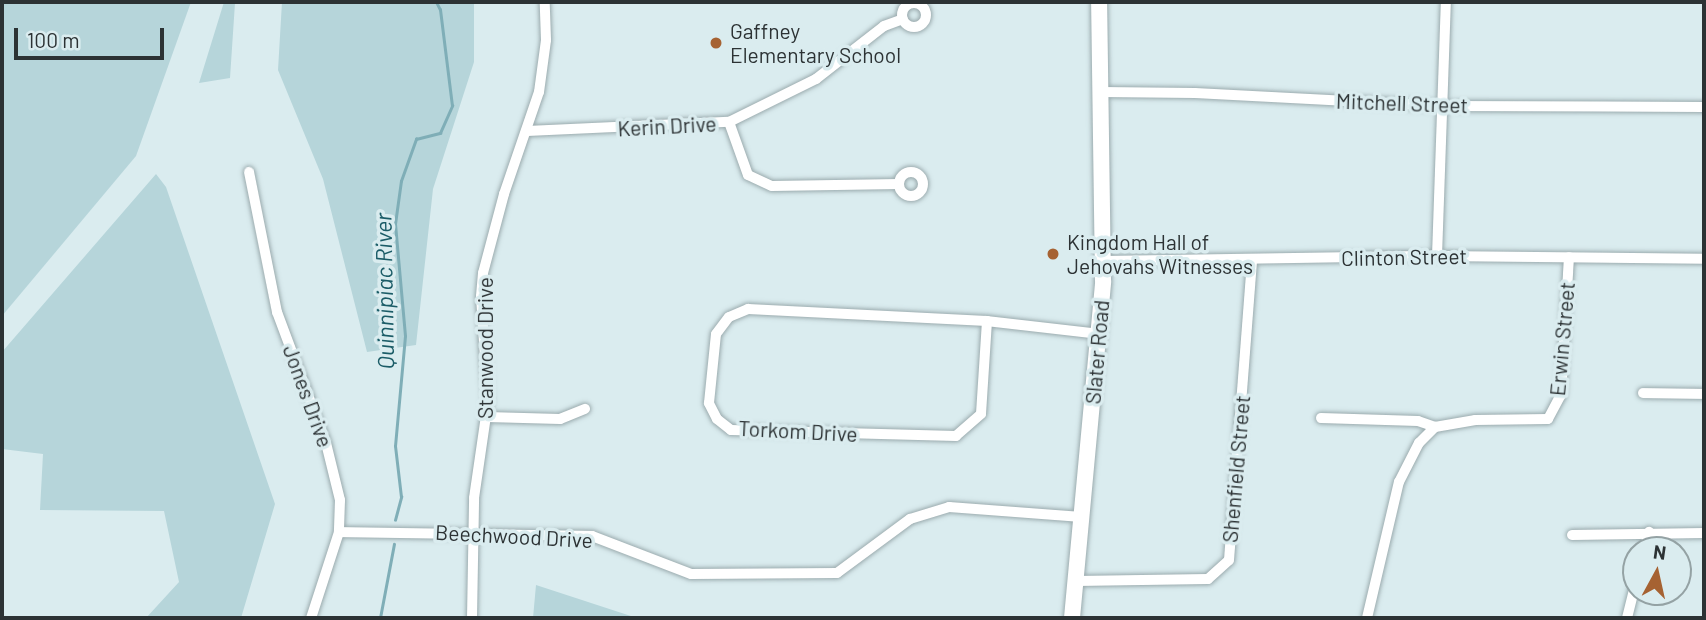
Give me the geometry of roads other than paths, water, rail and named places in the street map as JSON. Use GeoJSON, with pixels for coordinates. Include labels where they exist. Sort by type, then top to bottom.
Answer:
{"type":"FeatureCollection","features":[{"type":"Feature","properties":{"kind":"main road","name":"Slater Road"},"geometry":{"type":"LineString","coordinates":[[1072,618],[1104,261],[1099,2]]}},
{"type":"Feature","properties":{"kind":"street","name":"Stanwood Drive"},"geometry":{"type":"LineString","coordinates":[[472,618],[474,498],[487,417],[481,296],[483,273],[504,194],[527,131],[545,57],[545,2]]}},
{"type":"Feature","properties":{"kind":"street"},"geometry":{"type":"LineString","coordinates":[[1437,256],[1446,2]]}},
{"type":"Feature","properties":{"kind":"street","name":"Kerin Drive"},"geometry":{"type":"LineString","coordinates":[[527,131],[729,122],[816,79],[884,26],[903,19]]}},
{"type":"Feature","properties":{"kind":"street","name":"Mitchell Street"},"geometry":{"type":"LineString","coordinates":[[1101,92],[1195,93],[1444,106],[1704,107]]}},
{"type":"Feature","properties":{"kind":"street"},"geometry":{"type":"LineString","coordinates":[[729,122],[748,175],[772,186],[899,184]]}},
{"type":"Feature","properties":{"kind":"street","name":"Jones Drive"},"geometry":{"type":"LineString","coordinates":[[249,172],[277,312],[337,483],[341,516],[339,532],[311,618]]}},
{"type":"Feature","properties":{"kind":"street","name":"Clinton Street"},"geometry":{"type":"LineString","coordinates":[[1104,261],[1437,256],[1704,258]]}},
{"type":"Feature","properties":{"kind":"street","name":"Erwin Street"},"geometry":{"type":"LineString","coordinates":[[1435,427],[1475,420],[1548,419],[1561,395],[1569,257]]}},
{"type":"Feature","properties":{"kind":"street","name":"Shenfield Street"},"geometry":{"type":"LineString","coordinates":[[1076,581],[1209,579],[1229,560],[1252,260]]}},
{"type":"Feature","properties":{"kind":"street","name":"Torkom Drive"},"geometry":{"type":"LineString","coordinates":[[987,321],[981,414],[957,436],[731,430],[717,419],[709,402],[716,334],[729,317],[748,310],[987,321],[1099,334]]}},
{"type":"Feature","properties":{"kind":"street"},"geometry":{"type":"LineString","coordinates":[[1643,393],[1704,394]]}},
{"type":"Feature","properties":{"kind":"street"},"geometry":{"type":"LineString","coordinates":[[487,417],[560,419],[585,409]]}},
{"type":"Feature","properties":{"kind":"street"},"geometry":{"type":"LineString","coordinates":[[1321,418],[1418,421],[1435,427],[1419,443],[1399,482],[1367,618]]}},
{"type":"Feature","properties":{"kind":"street","name":"Beechwood Drive"},"geometry":{"type":"LineString","coordinates":[[339,532],[473,532],[592,536],[691,574],[837,573],[910,519],[949,507],[1082,517]]}},
{"type":"Feature","properties":{"kind":"street"},"geometry":{"type":"LineString","coordinates":[[1572,535],[1649,532],[1704,534]]}},
{"type":"Feature","properties":{"kind":"street"},"geometry":{"type":"LineString","coordinates":[[1648,536],[1649,532]]}},
{"type":"Feature","properties":{"kind":"waterway","name":"Quinnipiac River"},"geometry":{"type":"LineString","coordinates":[[395,520],[401,497],[395,446],[405,336],[395,224],[401,181],[416,139],[440,133],[452,106],[440,10],[436,2]]}},
{"type":"Feature","properties":{"kind":"waterway","name":"Quinnipiac River"},"geometry":{"type":"LineString","coordinates":[[380,618],[394,544]]}},
{"type":"Feature","properties":{"kind":"place","name":"Gaffney Elementary School"},"geometry":{"type":"Point","coordinates":[716,43]}},
{"type":"Feature","properties":{"kind":"place","name":"Kingdom Hall of Jehovahs Witnesses"},"geometry":{"type":"Point","coordinates":[1053,254]}}]}
